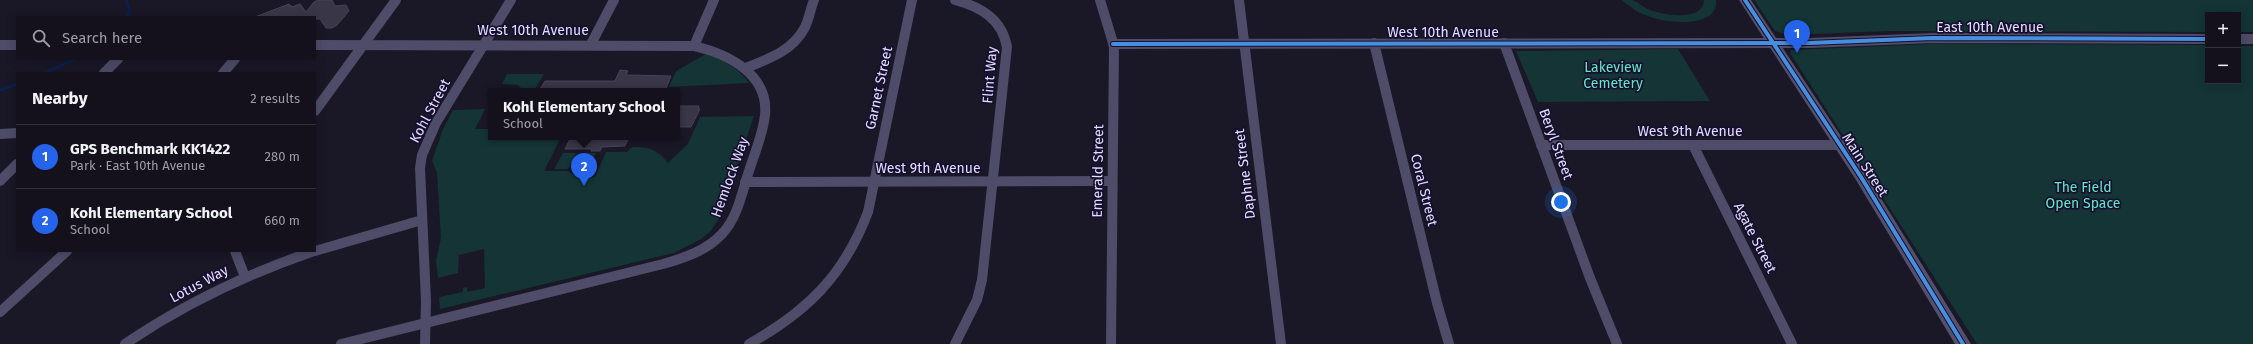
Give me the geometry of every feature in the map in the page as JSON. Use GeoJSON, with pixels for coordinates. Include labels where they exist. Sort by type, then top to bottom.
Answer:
{"type":"FeatureCollection","features":[{"type":"Feature","properties":{"kind":"main road","name":"Main Street"},"geometry":{"type":"LineString","coordinates":[[1745,0],[1840,145],[1963,344]]}},
{"type":"Feature","properties":{"kind":"street"},"geometry":{"type":"LineString","coordinates":[[316,110],[396,0]]}},
{"type":"Feature","properties":{"kind":"street","name":"Kohl Street"},"geometry":{"type":"LineString","coordinates":[[425,344],[420,168],[422,155],[436,122],[511,0]]}},
{"type":"Feature","properties":{"kind":"street"},"geometry":{"type":"LineString","coordinates":[[591,44],[614,0]]}},
{"type":"Feature","properties":{"kind":"street"},"geometry":{"type":"LineString","coordinates":[[694,46],[714,0]]}},
{"type":"Feature","properties":{"kind":"street"},"geometry":{"type":"LineString","coordinates":[[746,68],[787,48],[796,41],[803,30],[814,0]]}},
{"type":"Feature","properties":{"kind":"street","name":"Garnet Street"},"geometry":{"type":"LineString","coordinates":[[749,344],[767,335],[796,314],[828,284],[841,268],[861,232],[874,182],[912,0]]}},
{"type":"Feature","properties":{"kind":"street","name":"Flint Way"},"geometry":{"type":"LineString","coordinates":[[955,344],[977,300],[982,280],[1007,39],[1000,26],[986,13],[956,0]]}},
{"type":"Feature","properties":{"kind":"street","name":"Emerald Street"},"geometry":{"type":"LineString","coordinates":[[1100,0],[1113,44],[1111,344]]}},
{"type":"Feature","properties":{"kind":"street","name":"Daphne Street"},"geometry":{"type":"LineString","coordinates":[[1239,0],[1281,344]]}},
{"type":"Feature","properties":{"kind":"street","name":"East 10th Avenue"},"geometry":{"type":"LineString","coordinates":[[1773,42],[1920,38],[2205,39]]}},
{"type":"Feature","properties":{"kind":"street"},"geometry":{"type":"LineString","coordinates":[[2241,39],[2253,39]]}},
{"type":"Feature","properties":{"kind":"street","name":"West 10th Avenue"},"geometry":{"type":"LineString","coordinates":[[1113,44],[1773,42]]}},
{"type":"Feature","properties":{"kind":"street","name":"Coral Street"},"geometry":{"type":"LineString","coordinates":[[1374,43],[1437,303],[1449,344]]}},
{"type":"Feature","properties":{"kind":"street","name":"Beryl Street"},"geometry":{"type":"LineString","coordinates":[[1504,43],[1541,145],[1617,344]]}},
{"type":"Feature","properties":{"kind":"street","name":"West 10th Avenue"},"geometry":{"type":"LineString","coordinates":[[316,45],[591,44],[694,46],[729,58],[746,68]]}},
{"type":"Feature","properties":{"kind":"street"},"geometry":{"type":"LineString","coordinates":[[0,45],[16,46]]}},
{"type":"Feature","properties":{"kind":"street"},"geometry":{"type":"LineString","coordinates":[[105,72],[117,60]]}},
{"type":"Feature","properties":{"kind":"street"},"geometry":{"type":"LineString","coordinates":[[224,72],[234,60]]}},
{"type":"Feature","properties":{"kind":"street","name":"Hemlock Way"},"geometry":{"type":"LineString","coordinates":[[342,344],[663,264],[689,256],[718,238],[730,224],[761,130],[765,108],[759,84],[746,68]]}},
{"type":"Feature","properties":{"kind":"street"},"geometry":{"type":"LineString","coordinates":[[0,134],[16,133]]}},
{"type":"Feature","properties":{"kind":"street","name":"West 9th Avenue"},"geometry":{"type":"LineString","coordinates":[[1541,145],[1840,145]]}},
{"type":"Feature","properties":{"kind":"street","name":"Agate Street"},"geometry":{"type":"LineString","coordinates":[[1693,146],[1792,344]]}},
{"type":"Feature","properties":{"kind":"street"},"geometry":{"type":"LineString","coordinates":[[0,182],[16,165]]}},
{"type":"Feature","properties":{"kind":"street","name":"West 9th Avenue"},"geometry":{"type":"LineString","coordinates":[[745,182],[1112,181]]}},
{"type":"Feature","properties":{"kind":"street","name":"Lotus Way"},"geometry":{"type":"LineString","coordinates":[[316,251],[422,220]]}},
{"type":"Feature","properties":{"kind":"street"},"geometry":{"type":"LineString","coordinates":[[0,312],[65,252]]}},
{"type":"Feature","properties":{"kind":"street"},"geometry":{"type":"LineString","coordinates":[[235,252],[244,277]]}},
{"type":"Feature","properties":{"kind":"street","name":"Lotus Way"},"geometry":{"type":"LineString","coordinates":[[125,344],[195,301],[244,277],[312,252]]}},
{"type":"Feature","properties":{"kind":"green space"},"geometry":{"type":"Polygon","coordinates":[[[1622,0],[1632,0],[1648,9],[1664,14],[1682,15],[1697,12],[1702,7],[1704,0],[1716,0],[1715,9],[1709,16],[1701,20],[1691,22],[1679,22],[1647,16],[1629,6],[1622,0]]]}},
{"type":"Feature","properties":{"kind":"green space"},"geometry":{"type":"Polygon","coordinates":[[[1754,0],[2253,0],[2253,32],[2241,32],[2241,12],[2205,12],[2205,32],[1890,31],[1788,35],[1775,31],[1754,0]]]}},
{"type":"Feature","properties":{"kind":"green space","name":"The Field Open Space"},"geometry":{"type":"Polygon","coordinates":[[[1929,44],[2205,45],[2205,84],[2241,84],[2241,46],[2253,46],[2253,344],[1977,344],[1790,53],[1791,50],[1929,44]]]}},
{"type":"Feature","properties":{"kind":"green space","name":"Lakeview Cemetery"},"geometry":{"type":"Polygon","coordinates":[[[1678,49],[1710,101],[1538,102],[1516,51],[1678,49]]]}},
{"type":"Feature","properties":{"kind":"green space"},"geometry":{"type":"Polygon","coordinates":[[[706,54],[730,65],[749,83],[669,87],[676,71],[706,54]]]}},
{"type":"Feature","properties":{"kind":"green space"},"geometry":{"type":"Polygon","coordinates":[[[507,74],[544,74],[536,88],[521,88],[518,85],[502,84],[507,74]]]}},
{"type":"Feature","properties":{"kind":"green space"},"geometry":{"type":"Polygon","coordinates":[[[485,109],[475,129],[488,129],[488,140],[560,140],[544,171],[568,171],[574,175],[584,177],[595,177],[606,152],[627,152],[632,147],[648,148],[660,155],[668,163],[688,144],[700,117],[754,116],[720,217],[710,232],[701,239],[674,253],[440,309],[439,297],[463,292],[463,288],[467,287],[467,292],[485,288],[484,249],[459,255],[458,273],[438,278],[436,261],[441,238],[437,173],[432,161],[443,129],[453,110],[485,109]]]}},
{"type":"Feature","properties":{"kind":"green space"},"geometry":{"type":"Polygon","coordinates":[[[563,153],[576,153],[568,169],[554,169],[563,153]]]}},
{"type":"Feature","properties":{"kind":"green space"},"geometry":{"type":"Polygon","coordinates":[[[582,153],[596,153],[588,169],[574,169],[582,153]]]}},
{"type":"Feature","properties":{"kind":"building"},"geometry":{"type":"Polygon","coordinates":[[[318,0],[332,0],[335,6],[346,5],[349,11],[337,25],[332,28],[326,28],[320,19],[316,19],[316,16],[258,16],[289,4],[292,7],[300,4],[306,12],[314,2],[318,0]]]}},
{"type":"Feature","properties":{"kind":"building"},"geometry":{"type":"Polygon","coordinates":[[[620,70],[628,71],[626,75],[671,76],[666,88],[541,88],[545,81],[615,81],[620,70]]]}},
{"type":"Feature","properties":{"kind":"building"},"geometry":{"type":"Polygon","coordinates":[[[680,106],[699,106],[698,109],[700,109],[691,127],[680,127],[680,106]]]}},
{"type":"Feature","properties":{"kind":"building"},"geometry":{"type":"Polygon","coordinates":[[[570,140],[628,140],[625,146],[602,147],[600,151],[591,151],[592,149],[565,149],[570,140]]]}},
{"type":"Feature","properties":{"kind":"waterway"},"geometry":{"type":"LineString","coordinates":[[126,0],[130,11],[128,16]]}},
{"type":"Feature","properties":{"kind":"waterway"},"geometry":{"type":"LineString","coordinates":[[47,72],[73,60]]}},
{"type":"Feature","properties":{"kind":"waterway"},"geometry":{"type":"LineString","coordinates":[[0,90],[16,84]]}},
{"type":"Feature","properties":{"kind":"cycle path"},"geometry":{"type":"LineString","coordinates":[[1745,0],[1861,177],[1963,344]]}},
{"type":"Feature","properties":{"kind":"cycle path"},"geometry":{"type":"LineString","coordinates":[[1113,44],[1809,43],[1933,38],[2205,39]]}},
{"type":"Feature","properties":{"kind":"place","name":"GPS Benchmark KK1422"},"geometry":{"type":"Point","coordinates":[1797,53]}},
{"type":"Feature","properties":{"kind":"place","name":"Kohl Elementary School"},"geometry":{"type":"Point","coordinates":[584,186]}}]}
